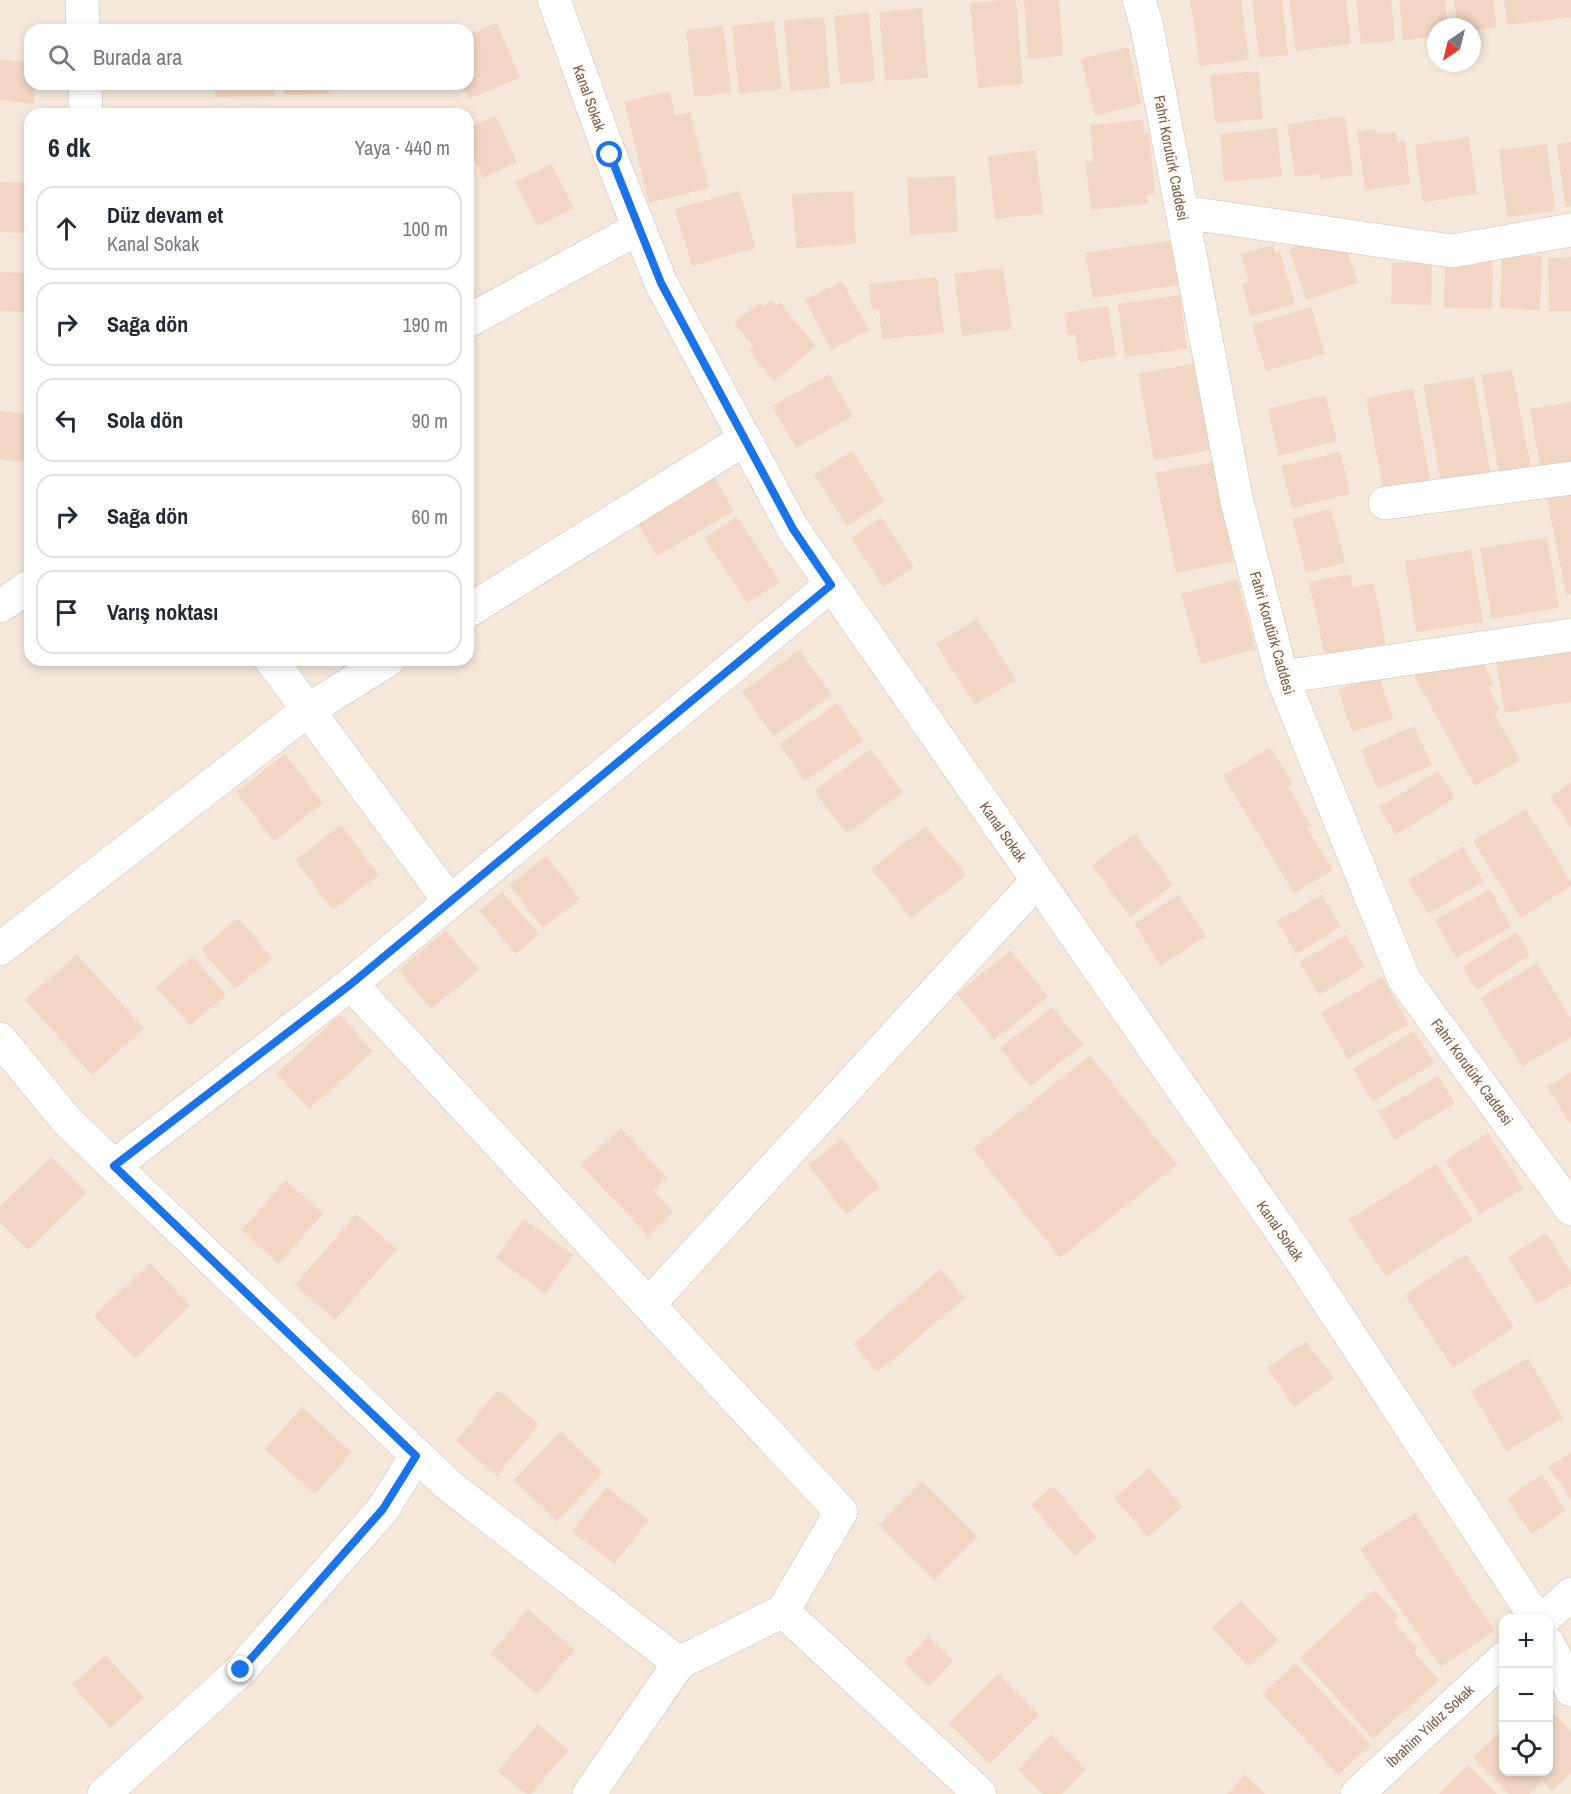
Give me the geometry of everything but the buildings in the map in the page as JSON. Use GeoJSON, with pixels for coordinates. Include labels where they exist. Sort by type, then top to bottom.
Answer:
{"type":"FeatureCollection","features":[{"type":"Feature","properties":{"kind":"street"},"geometry":{"type":"LineString","coordinates":[[82,0],[83,24]]}},
{"type":"Feature","properties":{"kind":"street","name":"Kanal Sokak"},"geometry":{"type":"LineString","coordinates":[[554,0],[610,155],[661,283],[793,529],[1297,1254],[1533,1614]]}},
{"type":"Feature","properties":{"kind":"street","name":"Fahri Korutürk Caddesi"},"geometry":{"type":"LineString","coordinates":[[1146,9],[1237,502],[1282,677],[1404,979],[1571,1209]]}},
{"type":"Feature","properties":{"kind":"street"},"geometry":{"type":"LineString","coordinates":[[85,90],[86,108]]}},
{"type":"Feature","properties":{"kind":"street"},"geometry":{"type":"LineString","coordinates":[[1182,212],[1452,251],[1571,230]]}},
{"type":"Feature","properties":{"kind":"street"},"geometry":{"type":"LineString","coordinates":[[474,318],[639,228]]}},
{"type":"Feature","properties":{"kind":"street"},"geometry":{"type":"LineString","coordinates":[[474,606],[744,439]]}},
{"type":"Feature","properties":{"kind":"street"},"geometry":{"type":"LineString","coordinates":[[1385,503],[1571,478]]}},
{"type":"Feature","properties":{"kind":"street"},"geometry":{"type":"LineString","coordinates":[[114,1166],[351,984],[831,585]]}},
{"type":"Feature","properties":{"kind":"street"},"geometry":{"type":"LineString","coordinates":[[0,606],[24,590]]}},
{"type":"Feature","properties":{"kind":"street"},"geometry":{"type":"LineString","coordinates":[[1282,677],[1571,635]]}},
{"type":"Feature","properties":{"kind":"street"},"geometry":{"type":"LineString","coordinates":[[275,666],[450,902]]}},
{"type":"Feature","properties":{"kind":"street"},"geometry":{"type":"LineString","coordinates":[[0,949],[308,710],[378,666]]}},
{"type":"Feature","properties":{"kind":"street"},"geometry":{"type":"LineString","coordinates":[[649,1304],[1037,881]]}},
{"type":"Feature","properties":{"kind":"street"},"geometry":{"type":"LineString","coordinates":[[351,984],[841,1512],[783,1611],[679,1663],[589,1794]]}},
{"type":"Feature","properties":{"kind":"street"},"geometry":{"type":"LineString","coordinates":[[0,1040],[68,1122],[416,1456],[447,1484],[679,1663]]}},
{"type":"Feature","properties":{"kind":"street"},"geometry":{"type":"LineString","coordinates":[[104,1794],[241,1670],[383,1509],[416,1456]]}},
{"type":"Feature","properties":{"kind":"street"},"geometry":{"type":"LineString","coordinates":[[1549,1614],[1571,1594]]}},
{"type":"Feature","properties":{"kind":"street"},"geometry":{"type":"LineString","coordinates":[[783,1611],[980,1794]]}},
{"type":"Feature","properties":{"kind":"street"},"geometry":{"type":"LineString","coordinates":[[1553,1653],[1571,1690]]}},
{"type":"Feature","properties":{"kind":"street","name":"İbrahim Yıldız Sokak"},"geometry":{"type":"LineString","coordinates":[[1357,1794],[1499,1662]]}},
{"type":"Feature","properties":{"kind":"shaded area"},"geometry":{"type":"Polygon","coordinates":[[[0,0],[1571,0],[1571,1794],[0,1794],[0,0]]]}},
{"type":"Feature","properties":{"kind":"route"},"geometry":{"type":"LineString","coordinates":[[241,1670],[383,1509],[416,1456],[114,1166],[351,984],[831,585],[793,529],[661,283],[610,155]]}}]}
